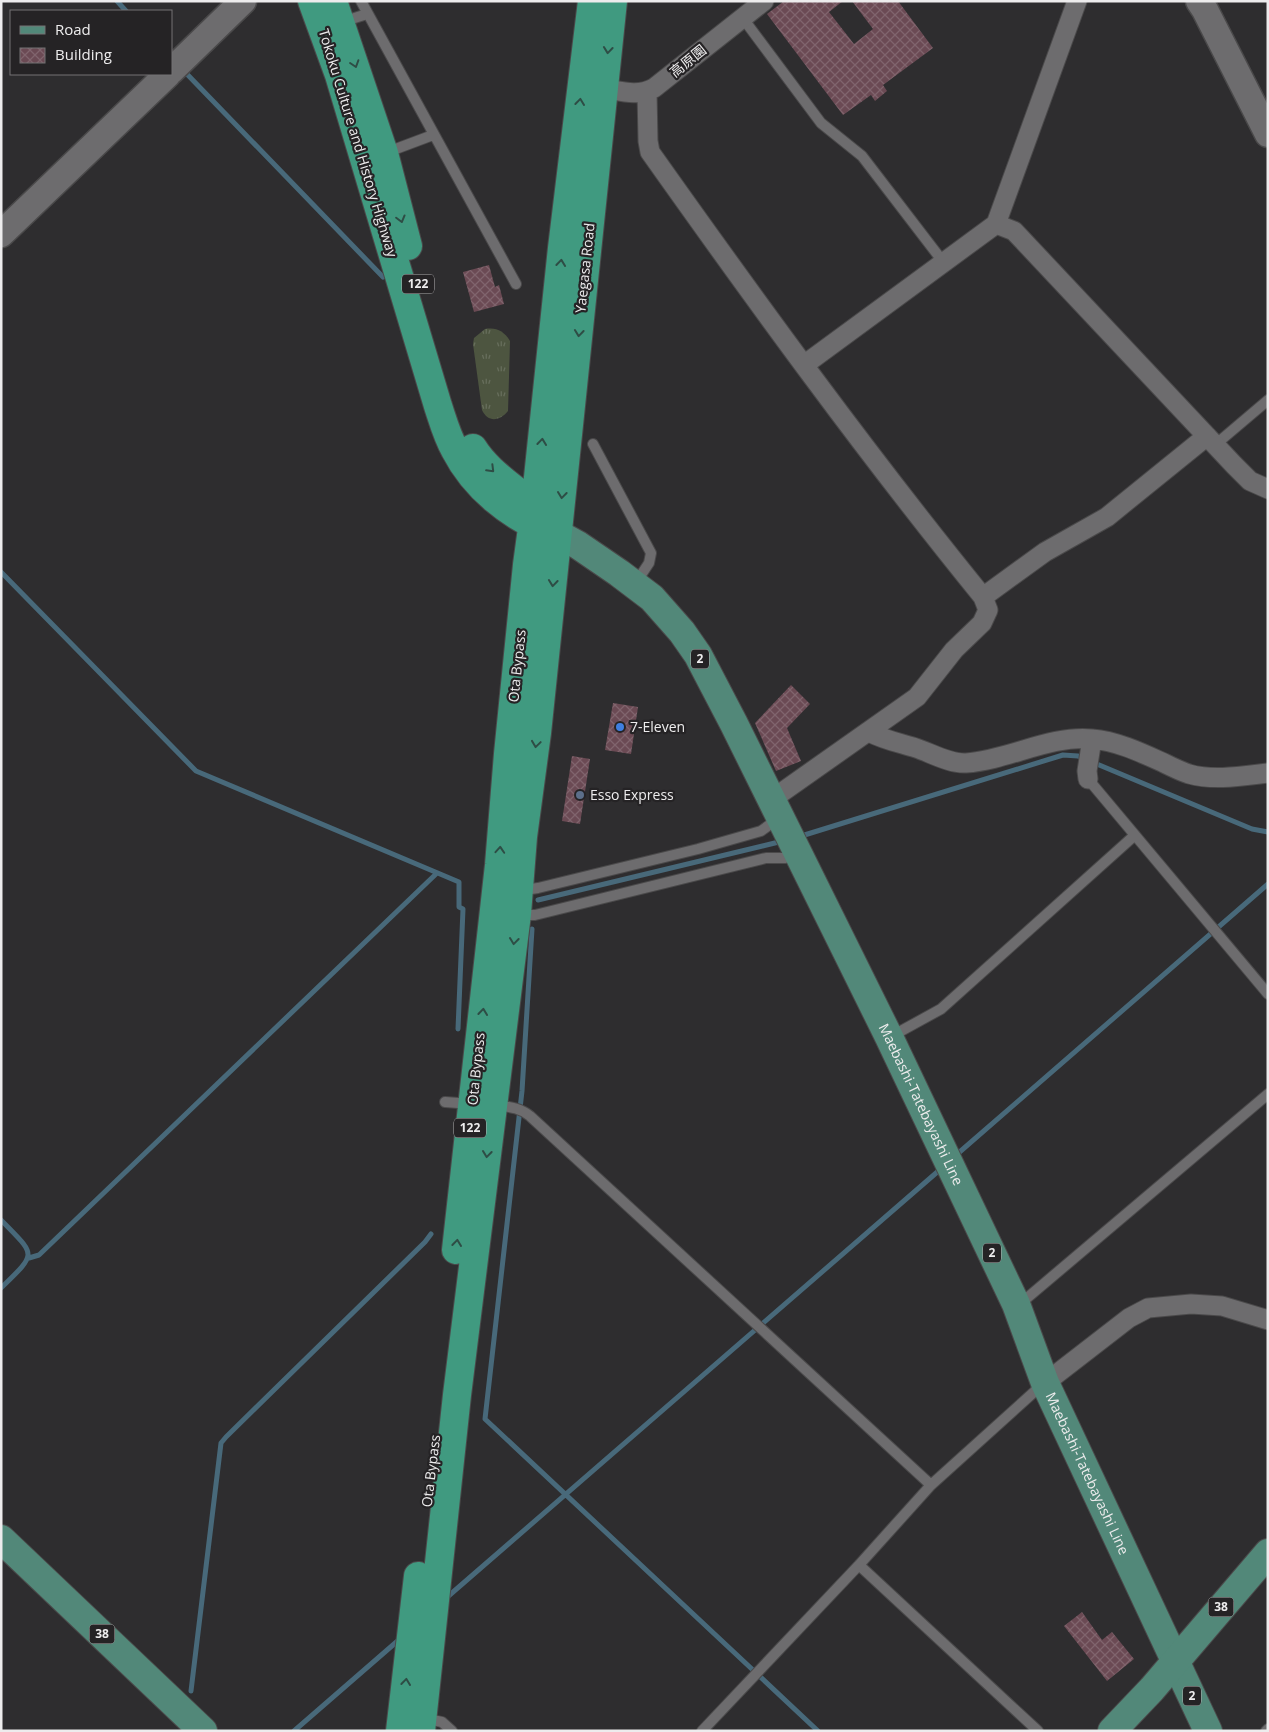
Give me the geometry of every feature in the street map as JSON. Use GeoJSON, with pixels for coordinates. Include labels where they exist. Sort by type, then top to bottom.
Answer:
{"type":"FeatureCollection","features":[{"type":"Feature","properties":{"kind":"highway","name":"Tokoku Culture and History Highway"},"geometry":{"type":"LineString","coordinates":[[312,1],[339,75],[438,406],[451,443],[466,467],[488,493],[508,510],[542,522]]}},
{"type":"Feature","properties":{"kind":"highway","name":"Yaegasa Road"},"geometry":{"type":"LineString","coordinates":[[542,522],[562,248],[592,1]]}},
{"type":"Feature","properties":{"kind":"highway","name":"Yaegasa Road"},"geometry":{"type":"LineString","coordinates":[[542,522],[604,88],[613,1]]}},
{"type":"Feature","properties":{"kind":"highway","name":"Tokoku Culture and History Highway"},"geometry":{"type":"LineString","coordinates":[[337,12],[384,153],[442,373],[454,409],[464,433],[477,453],[542,522]]}},
{"type":"Feature","properties":{"kind":"highway","name":"Ota Bypass"},"geometry":{"type":"LineString","coordinates":[[483,1105],[517,914],[523,836],[537,733],[542,522]]}},
{"type":"Feature","properties":{"kind":"highway","name":"Ota Bypass"},"geometry":{"type":"LineString","coordinates":[[414,1726],[457,1395],[483,1105],[508,754],[527,565],[542,522]]}},
{"type":"Feature","properties":{"kind":"main road","name":"Maebashi-Tatebayashi Line"},"geometry":{"type":"LineString","coordinates":[[542,522],[635,584],[666,612],[698,655],[889,1037],[1016,1304],[1045,1383],[1208,1731]]}},
{"type":"Feature","properties":{"kind":"main road","name":"38"},"geometry":{"type":"LineString","coordinates":[[1,1539],[203,1731]]}},
{"type":"Feature","properties":{"kind":"main road","name":"38"},"geometry":{"type":"LineString","coordinates":[[1112,1731],[1268,1553]]}},
{"type":"Feature","properties":{"kind":"street"},"geometry":{"type":"LineString","coordinates":[[172,69],[243,1]]}},
{"type":"Feature","properties":{"kind":"street","name":"高原園"},"geometry":{"type":"LineString","coordinates":[[647,92],[764,1]]}},
{"type":"Feature","properties":{"kind":"street"},"geometry":{"type":"LineString","coordinates":[[804,365],[996,224],[1077,1]]}},
{"type":"Feature","properties":{"kind":"street"},"geometry":{"type":"LineString","coordinates":[[1199,1],[1268,134]]}},
{"type":"Feature","properties":{"kind":"street"},"geometry":{"type":"LineString","coordinates":[[1,234],[167,75]]}},
{"type":"Feature","properties":{"kind":"street"},"geometry":{"type":"LineString","coordinates":[[604,88],[633,93],[647,92],[650,152],[740,280],[920,519],[983,597],[988,610],[982,623],[954,650],[917,697],[869,732],[786,830]]}},
{"type":"Feature","properties":{"kind":"street"},"geometry":{"type":"LineString","coordinates":[[996,224],[1014,231],[1250,481],[1268,488]]}},
{"type":"Feature","properties":{"kind":"street"},"geometry":{"type":"LineString","coordinates":[[983,597],[1045,552],[1107,517],[1211,441]]}},
{"type":"Feature","properties":{"kind":"street"},"geometry":{"type":"LineString","coordinates":[[869,732],[880,738],[956,762],[966,763],[1067,740],[1090,746],[1110,742],[1145,754],[1188,774],[1220,777],[1268,773]]}},
{"type":"Feature","properties":{"kind":"street"},"geometry":{"type":"LineString","coordinates":[[1087,775],[1090,746]]}},
{"type":"Feature","properties":{"kind":"street"},"geometry":{"type":"LineString","coordinates":[[1045,1383],[1128,1318],[1148,1308],[1191,1304],[1222,1306],[1268,1320]]}},
{"type":"Feature","properties":{"kind":"lane"},"geometry":{"type":"LineString","coordinates":[[361,1],[516,284]]}},
{"type":"Feature","properties":{"kind":"lane"},"geometry":{"type":"LineString","coordinates":[[337,12],[368,14]]}},
{"type":"Feature","properties":{"kind":"lane"},"geometry":{"type":"LineString","coordinates":[[742,17],[821,123],[862,156],[944,263]]}},
{"type":"Feature","properties":{"kind":"lane"},"geometry":{"type":"LineString","coordinates":[[384,153],[433,135]]}},
{"type":"Feature","properties":{"kind":"lane"},"geometry":{"type":"LineString","coordinates":[[1211,441],[1268,400]]}},
{"type":"Feature","properties":{"kind":"lane"},"geometry":{"type":"LineString","coordinates":[[593,444],[650,553],[649,563],[635,584]]}},
{"type":"Feature","properties":{"kind":"lane"},"geometry":{"type":"LineString","coordinates":[[1087,775],[1221,940],[1268,994]]}},
{"type":"Feature","properties":{"kind":"lane"},"geometry":{"type":"LineString","coordinates":[[517,914],[535,915],[766,858],[785,858],[786,830],[761,831],[698,850],[538,888],[531,889],[520,886]]}},
{"type":"Feature","properties":{"kind":"lane"},"geometry":{"type":"LineString","coordinates":[[889,1037],[941,1008],[1135,835]]}},
{"type":"Feature","properties":{"kind":"lane"},"geometry":{"type":"LineString","coordinates":[[1016,1304],[1027,1298],[1268,1094]]}},
{"type":"Feature","properties":{"kind":"lane"},"geometry":{"type":"LineString","coordinates":[[445,1102],[515,1108],[524,1111],[931,1485]]}},
{"type":"Feature","properties":{"kind":"lane"},"geometry":{"type":"LineString","coordinates":[[702,1731],[859,1565],[931,1485],[1045,1383]]}},
{"type":"Feature","properties":{"kind":"lane"},"geometry":{"type":"LineString","coordinates":[[859,1565],[1038,1731]]}},
{"type":"Feature","properties":{"kind":"lane"},"geometry":{"type":"LineString","coordinates":[[414,1726],[442,1722],[452,1731]]}},
{"type":"Feature","properties":{"kind":"green space"},"geometry":{"type":"Polygon","coordinates":[[[485,329],[499,331],[510,341],[508,411],[498,419],[487,417],[482,410],[473,344],[474,338],[485,329]]]}},
{"type":"Feature","properties":{"kind":"building"},"geometry":{"type":"Polygon","coordinates":[[[784,1],[843,1],[829,12],[854,44],[873,29],[852,1],[898,1],[933,48],[883,85],[887,91],[875,101],[871,95],[843,115],[767,14],[784,1]]]}},
{"type":"Feature","properties":{"kind":"building"},"geometry":{"type":"Polygon","coordinates":[[[489,265],[495,287],[499,285],[504,304],[474,312],[463,272],[489,265]]]}},
{"type":"Feature","properties":{"kind":"building"},"geometry":{"type":"Polygon","coordinates":[[[791,685],[810,704],[787,728],[801,761],[776,771],[755,723],[791,685]]]}},
{"type":"Feature","properties":{"kind":"building"},"geometry":{"type":"Polygon","coordinates":[[[613,703],[638,707],[631,754],[605,750],[613,703]]]}},
{"type":"Feature","properties":{"kind":"building"},"geometry":{"type":"Polygon","coordinates":[[[572,756],[590,759],[580,824],[562,821],[572,756]]]}},
{"type":"Feature","properties":{"kind":"building"},"geometry":{"type":"Polygon","coordinates":[[[1082,1612],[1102,1640],[1112,1632],[1134,1659],[1107,1681],[1064,1626],[1082,1612]]]}},
{"type":"Feature","properties":{"kind":"waterway"},"geometry":{"type":"LineString","coordinates":[[117,1],[125,10]]}},
{"type":"Feature","properties":{"kind":"waterway"},"geometry":{"type":"LineString","coordinates":[[184,71],[383,277]]}},
{"type":"Feature","properties":{"kind":"waterway"},"geometry":{"type":"LineString","coordinates":[[1,572],[196,771],[459,882],[459,907],[463,909],[458,1029]]}},
{"type":"Feature","properties":{"kind":"waterway"},"geometry":{"type":"LineString","coordinates":[[798,837],[1063,755],[1078,756],[1084,759]]}},
{"type":"Feature","properties":{"kind":"waterway"},"geometry":{"type":"LineString","coordinates":[[1092,762],[1252,829],[1268,832]]}},
{"type":"Feature","properties":{"kind":"waterway"},"geometry":{"type":"LineString","coordinates":[[538,900],[783,841]]}},
{"type":"Feature","properties":{"kind":"waterway"},"geometry":{"type":"LineString","coordinates":[[29,1258],[39,1255],[437,873]]}},
{"type":"Feature","properties":{"kind":"waterway"},"geometry":{"type":"LineString","coordinates":[[955,1156],[1268,884]]}},
{"type":"Feature","properties":{"kind":"waterway"},"geometry":{"type":"LineString","coordinates":[[532,929],[522,1091],[485,1419],[818,1731]]}},
{"type":"Feature","properties":{"kind":"waterway"},"geometry":{"type":"LineString","coordinates":[[445,1599],[943,1167]]}},
{"type":"Feature","properties":{"kind":"waterway"},"geometry":{"type":"LineString","coordinates":[[1,1220],[21,1241],[28,1254],[22,1267],[1,1288]]}},
{"type":"Feature","properties":{"kind":"waterway"},"geometry":{"type":"LineString","coordinates":[[191,1691],[221,1443],[431,1234]]}},
{"type":"Feature","properties":{"kind":"waterway"},"geometry":{"type":"LineString","coordinates":[[294,1731],[401,1638]]}},
{"type":"Feature","properties":{"kind":"place","name":"7-Eleven"},"geometry":{"type":"Point","coordinates":[620,727]}},
{"type":"Feature","properties":{"kind":"place","name":"Esso Express"},"geometry":{"type":"Point","coordinates":[580,795]}}]}
